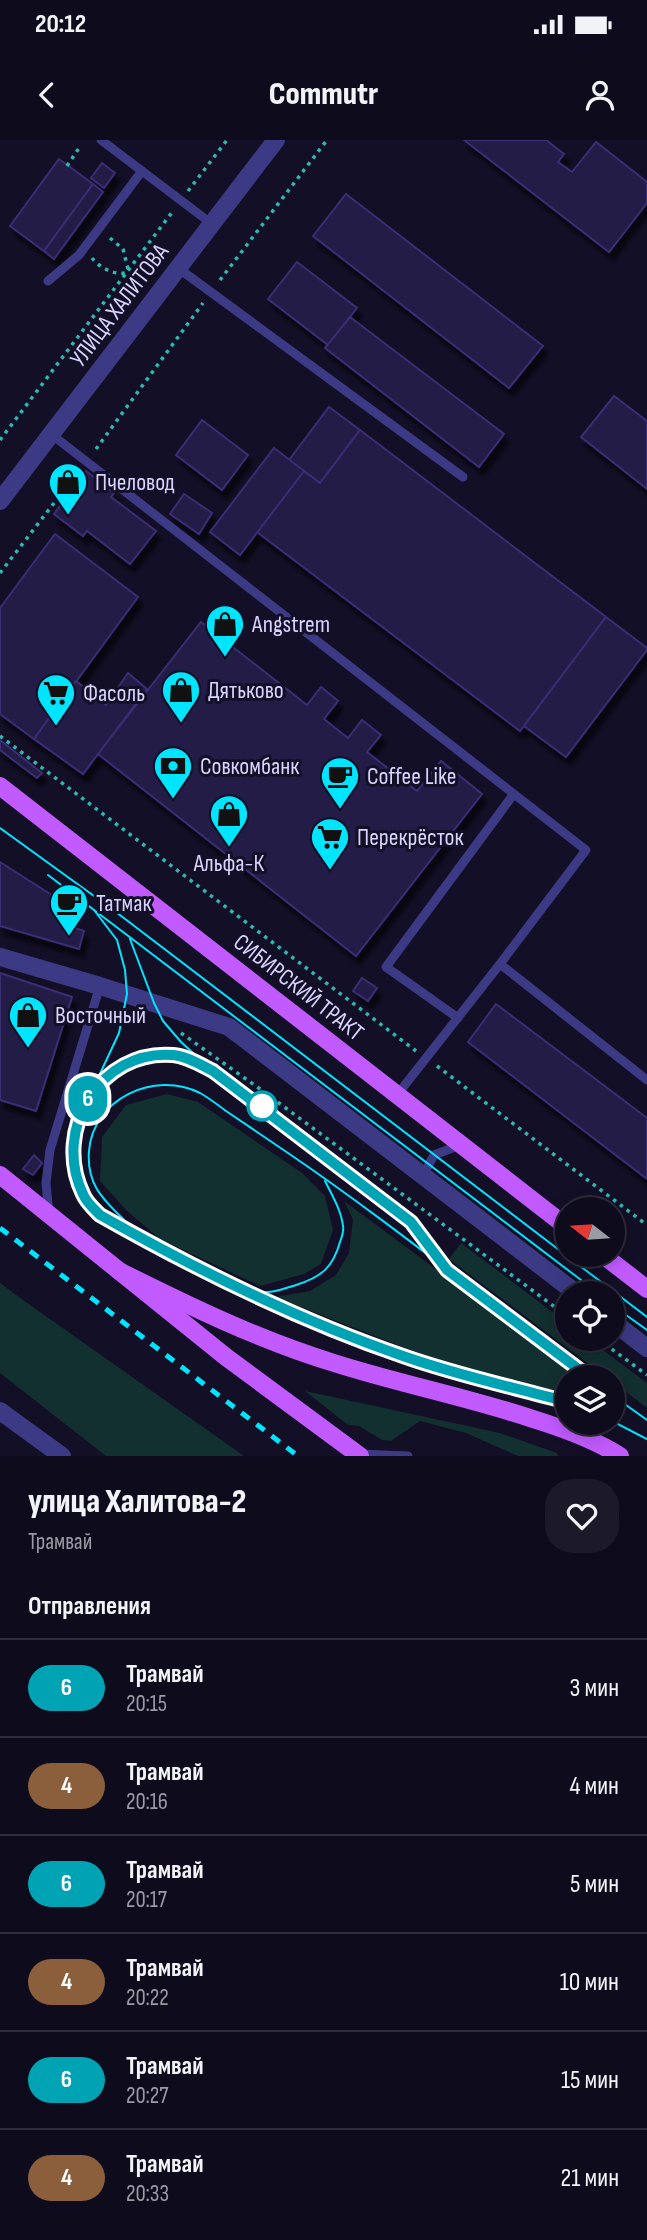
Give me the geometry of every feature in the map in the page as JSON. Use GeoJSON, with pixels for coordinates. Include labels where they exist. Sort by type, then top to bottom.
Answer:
{"type":"FeatureCollection","features":[{"type":"Feature","properties":{"kind":"main road","name":"СИБИРСКИЙ ТРАКТ"},"geometry":{"type":"LineString","coordinates":[[0,786],[555,1218]]}},
{"type":"Feature","properties":{"kind":"main road"},"geometry":{"type":"LineString","coordinates":[[0,1175],[226,1357],[359,1455]]}},
{"type":"Feature","properties":{"kind":"main road"},"geometry":{"type":"LineString","coordinates":[[619,1267],[647,1289]]}},
{"type":"Feature","properties":{"kind":"main road"},"geometry":{"type":"LineString","coordinates":[[119,1272],[197,1310],[266,1339],[335,1363],[491,1405],[562,1428],[611,1454]]}},
{"type":"Feature","properties":{"kind":"street","name":"УЛИЦА ХАЛИТОВА"},"geometry":{"type":"LineString","coordinates":[[0,500],[276,140]]}},
{"type":"Feature","properties":{"kind":"street"},"geometry":{"type":"LineString","coordinates":[[0,957],[229,1027],[560,1281]]}},
{"type":"Feature","properties":{"kind":"street"},"geometry":{"type":"LineString","coordinates":[[625,1331],[647,1348]]}},
{"type":"Feature","properties":{"kind":"street"},"geometry":{"type":"LineString","coordinates":[[0,1411],[62,1456]]}},
{"type":"Feature","properties":{"kind":"lane"},"geometry":{"type":"LineString","coordinates":[[100,140],[212,224]]}},
{"type":"Feature","properties":{"kind":"lane"},"geometry":{"type":"LineString","coordinates":[[48,281],[79,255],[142,171]]}},
{"type":"Feature","properties":{"kind":"lane"},"geometry":{"type":"LineString","coordinates":[[178,268],[463,477]]}},
{"type":"Feature","properties":{"kind":"lane"},"geometry":{"type":"LineString","coordinates":[[51,434],[586,850],[397,1095]]}},
{"type":"Feature","properties":{"kind":"lane"},"geometry":{"type":"LineString","coordinates":[[458,1018],[386,967],[513,795]]}},
{"type":"Feature","properties":{"kind":"lane"},"geometry":{"type":"LineString","coordinates":[[500,964],[647,1080]]}},
{"type":"Feature","properties":{"kind":"lane"},"geometry":{"type":"LineString","coordinates":[[50,1215],[46,1183],[50,1150],[99,989]]}},
{"type":"Feature","properties":{"kind":"lane"},"geometry":{"type":"LineString","coordinates":[[431,1182],[426,1170],[430,1159],[437,1152],[461,1145]]}},
{"type":"Feature","properties":{"kind":"lane"},"geometry":{"type":"LineString","coordinates":[[359,1455],[408,1456]]}},
{"type":"Feature","properties":{"kind":"path"},"geometry":{"type":"LineString","coordinates":[[0,440],[227,140]]}},
{"type":"Feature","properties":{"kind":"path"},"geometry":{"type":"LineString","coordinates":[[0,573],[87,462],[327,140]]}},
{"type":"Feature","properties":{"kind":"path"},"geometry":{"type":"LineString","coordinates":[[67,166],[79,148]]}},
{"type":"Feature","properties":{"kind":"path"},"geometry":{"type":"LineString","coordinates":[[97,231],[123,249],[128,270]]}},
{"type":"Feature","properties":{"kind":"path"},"geometry":{"type":"LineString","coordinates":[[0,736],[647,1225]]}},
{"type":"Feature","properties":{"kind":"path"},"geometry":{"type":"LineString","coordinates":[[174,1029],[271,1097],[555,1307]]}},
{"type":"Feature","properties":{"kind":"path"},"geometry":{"type":"LineString","coordinates":[[614,1351],[647,1375]]}},
{"type":"Feature","properties":{"kind":"green space"},"geometry":{"type":"Polygon","coordinates":[[[167,1094],[198,1102],[302,1173],[325,1196],[333,1230],[321,1264],[304,1274],[260,1286],[160,1239],[127,1211],[100,1181],[102,1137],[126,1105],[167,1094]]]}},
{"type":"Feature","properties":{"kind":"green space"},"geometry":{"type":"Polygon","coordinates":[[[344,1201],[565,1365],[555,1365],[555,1391],[431,1358],[275,1297],[310,1291],[336,1275],[349,1253],[353,1219],[344,1201]]]}},
{"type":"Feature","properties":{"kind":"green space"},"geometry":{"type":"Polygon","coordinates":[[[461,1243],[555,1314],[555,1339],[449,1259],[461,1243]]]}},
{"type":"Feature","properties":{"kind":"green space"},"geometry":{"type":"Polygon","coordinates":[[[0,1283],[244,1456],[106,1456],[0,1373],[0,1283]]]}},
{"type":"Feature","properties":{"kind":"green space"},"geometry":{"type":"Polygon","coordinates":[[[571,1351],[604,1351],[623,1365],[590,1365],[571,1351]]]}},
{"type":"Feature","properties":{"kind":"green space"},"geometry":{"type":"Polygon","coordinates":[[[625,1367],[647,1383],[647,1408],[625,1391],[625,1367]]]}},
{"type":"Feature","properties":{"kind":"green space"},"geometry":{"type":"Polygon","coordinates":[[[305,1391],[500,1433],[557,1453],[558,1456],[518,1456],[466,1433],[420,1421],[391,1441],[382,1440],[359,1426],[348,1425],[305,1391]]]}},
{"type":"Feature","properties":{"kind":"building"},"geometry":{"type":"Polygon","coordinates":[[[464,140],[546,140],[564,154],[558,162],[572,172],[596,142],[647,182],[647,203],[609,252],[464,140]]]}},
{"type":"Feature","properties":{"kind":"building"},"geometry":{"type":"Polygon","coordinates":[[[59,159],[93,184],[44,251],[10,226],[59,159]]]}},
{"type":"Feature","properties":{"kind":"building"},"geometry":{"type":"Polygon","coordinates":[[[102,163],[115,173],[104,188],[91,178],[102,163]]]}},
{"type":"Feature","properties":{"kind":"building"},"geometry":{"type":"Polygon","coordinates":[[[93,184],[103,192],[54,259],[44,251],[93,184]]]}},
{"type":"Feature","properties":{"kind":"building"},"geometry":{"type":"Polygon","coordinates":[[[346,194],[543,346],[509,388],[313,236],[346,194]]]}},
{"type":"Feature","properties":{"kind":"building"},"geometry":{"type":"Polygon","coordinates":[[[297,262],[357,308],[328,345],[268,299],[297,262]]]}},
{"type":"Feature","properties":{"kind":"building"},"geometry":{"type":"Polygon","coordinates":[[[350,317],[504,434],[479,467],[325,348],[350,317]]]}},
{"type":"Feature","properties":{"kind":"building"},"geometry":{"type":"Polygon","coordinates":[[[614,396],[647,421],[647,489],[581,437],[614,396]]]}},
{"type":"Feature","properties":{"kind":"building"},"geometry":{"type":"Polygon","coordinates":[[[329,407],[360,430],[320,483],[289,460],[329,407]]]}},
{"type":"Feature","properties":{"kind":"building"},"geometry":{"type":"Polygon","coordinates":[[[202,420],[248,455],[222,490],[176,455],[202,420]]]}},
{"type":"Feature","properties":{"kind":"building"},"geometry":{"type":"Polygon","coordinates":[[[360,430],[606,617],[520,731],[257,532],[304,471],[320,483],[360,430]]]}},
{"type":"Feature","properties":{"kind":"building"},"geometry":{"type":"Polygon","coordinates":[[[274,448],[304,471],[240,555],[210,532],[274,448]]]}},
{"type":"Feature","properties":{"kind":"building"},"geometry":{"type":"Polygon","coordinates":[[[86,471],[114,493],[111,497],[156,531],[130,564],[87,531],[83,536],[54,514],[86,471]]]}},
{"type":"Feature","properties":{"kind":"building"},"geometry":{"type":"Polygon","coordinates":[[[184,494],[212,513],[199,534],[170,514],[184,494]]]}},
{"type":"Feature","properties":{"kind":"building"},"geometry":{"type":"Polygon","coordinates":[[[55,534],[138,597],[34,739],[0,714],[0,608],[55,534]]]}},
{"type":"Feature","properties":{"kind":"building"},"geometry":{"type":"Polygon","coordinates":[[[606,617],[647,650],[566,757],[524,726],[606,617]]]}},
{"type":"Feature","properties":{"kind":"building"},"geometry":{"type":"Polygon","coordinates":[[[201,622],[307,705],[321,687],[338,701],[324,719],[348,738],[362,720],[381,735],[367,752],[417,791],[441,761],[482,794],[356,956],[98,754],[201,622]]]}},
{"type":"Feature","properties":{"kind":"building"},"geometry":{"type":"Polygon","coordinates":[[[128,673],[147,689],[83,774],[34,739],[76,681],[106,705],[128,673]]]}},
{"type":"Feature","properties":{"kind":"building"},"geometry":{"type":"Polygon","coordinates":[[[0,740],[42,773],[37,778],[0,750],[0,740]]]}},
{"type":"Feature","properties":{"kind":"building"},"geometry":{"type":"Polygon","coordinates":[[[0,862],[72,908],[62,924],[84,931],[79,949],[0,926],[0,862]]]}},
{"type":"Feature","properties":{"kind":"building","name":"Восточный"},"geometry":{"type":"Polygon","coordinates":[[[0,973],[72,997],[36,1111],[0,1100],[0,973]]]}},
{"type":"Feature","properties":{"kind":"building"},"geometry":{"type":"Polygon","coordinates":[[[362,978],[377,988],[368,1001],[353,991],[362,978]]]}},
{"type":"Feature","properties":{"kind":"building"},"geometry":{"type":"Polygon","coordinates":[[[496,1004],[647,1118],[647,1179],[468,1042],[496,1004]]]}},
{"type":"Feature","properties":{"kind":"building"},"geometry":{"type":"Polygon","coordinates":[[[34,1155],[42,1163],[33,1175],[23,1169],[34,1155]]]}},
{"type":"Feature","properties":{"kind":"tram line"},"geometry":{"type":"LineString","coordinates":[[0,828],[112,909],[647,1317]]}},
{"type":"Feature","properties":{"kind":"tram line"},"geometry":{"type":"LineString","coordinates":[[48,875],[581,1280]]}},
{"type":"Feature","properties":{"kind":"tram line"},"geometry":{"type":"LineString","coordinates":[[94,910],[117,940],[125,970],[127,994],[119,1033],[77,1123],[73,1147],[77,1179],[84,1197],[100,1215],[211,1274],[364,1342],[423,1363],[555,1399]]}},
{"type":"Feature","properties":{"kind":"tram line"},"geometry":{"type":"LineString","coordinates":[[130,939],[154,1003],[163,1021],[181,1042],[213,1071],[411,1222],[435,1254]]}},
{"type":"Feature","properties":{"kind":"tram line"},"geometry":{"type":"LineString","coordinates":[[102,1082],[123,1065],[146,1056],[171,1056],[197,1064]]}},
{"type":"Feature","properties":{"kind":"tram line","name":"6"},"geometry":{"type":"LineString","coordinates":[[555,1399],[406,1357],[329,1329],[233,1285],[100,1215],[84,1197],[77,1180],[73,1147],[77,1123],[89,1096],[113,1071],[130,1061],[150,1056],[182,1056],[213,1071],[411,1222],[447,1270],[573,1365]]}},
{"type":"Feature","properties":{"kind":"tram line"},"geometry":{"type":"LineString","coordinates":[[130,1226],[106,1201],[91,1175],[89,1151],[93,1133],[102,1117],[114,1104],[129,1094],[164,1085],[182,1087],[207,1097],[326,1180],[573,1365]]}},
{"type":"Feature","properties":{"kind":"tram line"},"geometry":{"type":"LineString","coordinates":[[254,1291],[275,1291],[305,1282],[325,1270],[334,1258],[343,1228],[338,1208],[325,1181]]}},
{"type":"Feature","properties":{"kind":"tram line"},"geometry":{"type":"LineString","coordinates":[[626,1315],[647,1330]]}},
{"type":"Feature","properties":{"kind":"tram line"},"geometry":{"type":"LineString","coordinates":[[625,1404],[647,1420]]}},
{"type":"Feature","properties":{"kind":"tram line"},"geometry":{"type":"LineString","coordinates":[[625,1428],[647,1439]]}},
{"type":"Feature","properties":{"kind":"railway"},"geometry":{"type":"LineString","coordinates":[[0,1228],[298,1456]]}},
{"type":"Feature","properties":{"kind":"place","name":"Пчеловод"},"geometry":{"type":"Point","coordinates":[68,516]}},
{"type":"Feature","properties":{"kind":"place","name":"Angstrem"},"geometry":{"type":"Point","coordinates":[225,658]}},
{"type":"Feature","properties":{"kind":"place","name":"Дятьково"},"geometry":{"type":"Point","coordinates":[181,724]}},
{"type":"Feature","properties":{"kind":"place","name":"Фасоль"},"geometry":{"type":"Point","coordinates":[56,727]}},
{"type":"Feature","properties":{"kind":"place","name":"Совкомбанк"},"geometry":{"type":"Point","coordinates":[173,800]}},
{"type":"Feature","properties":{"kind":"place","name":"Coffee Like"},"geometry":{"type":"Point","coordinates":[340,810]}},
{"type":"Feature","properties":{"kind":"place","name":"Альфа-К"},"geometry":{"type":"Point","coordinates":[229,848]}},
{"type":"Feature","properties":{"kind":"place","name":"Перекрёсток"},"geometry":{"type":"Point","coordinates":[330,871]}},
{"type":"Feature","properties":{"kind":"place","name":"Татмак"},"geometry":{"type":"Point","coordinates":[69,937]}},
{"type":"Feature","properties":{"kind":"place","name":"Восточный"},"geometry":{"type":"Point","coordinates":[28,1049]}}]}
